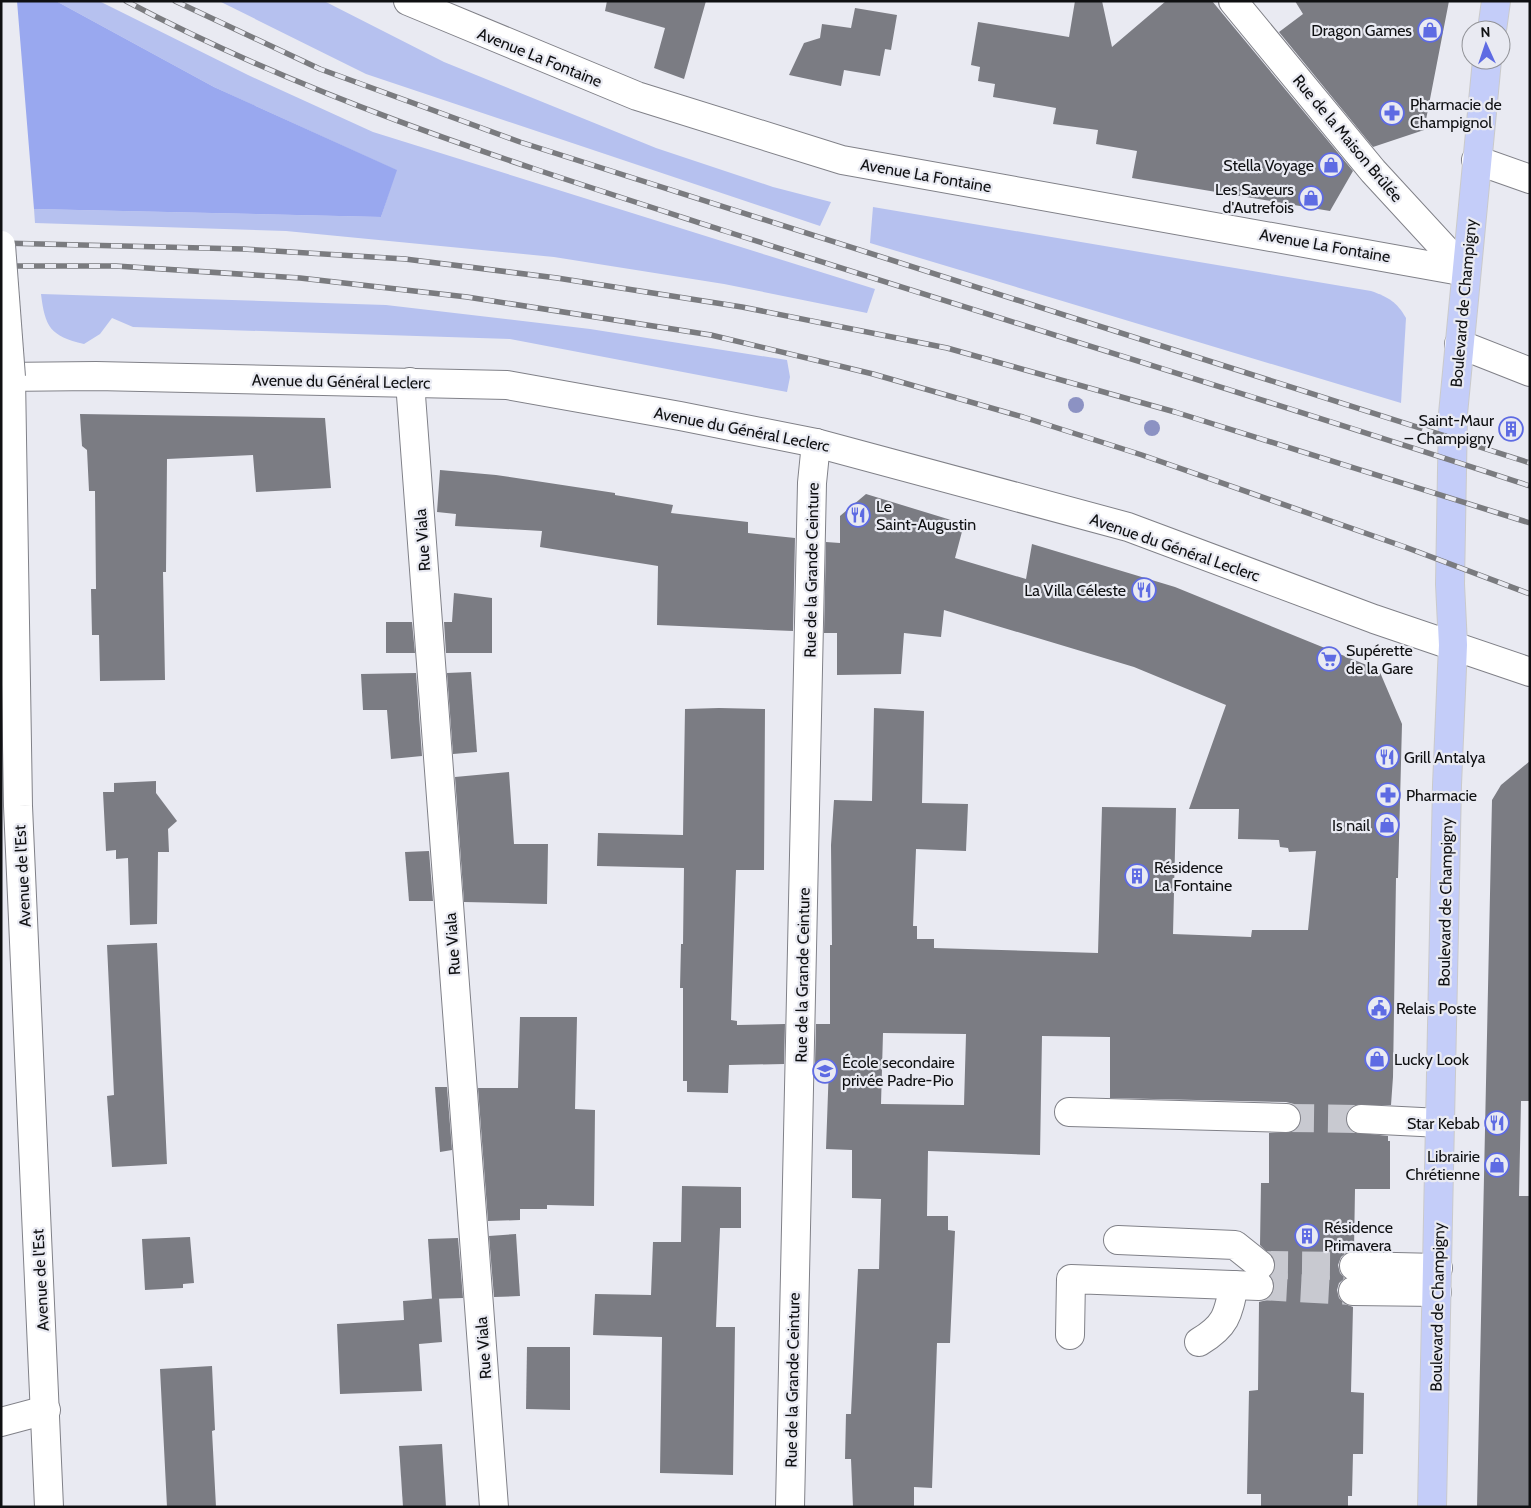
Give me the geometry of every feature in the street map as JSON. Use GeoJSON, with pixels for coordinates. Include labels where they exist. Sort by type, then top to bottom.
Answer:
{"type":"FeatureCollection","features":[{"type":"Feature","properties":{"kind":"main road"},"geometry":{"type":"LineString","coordinates":[[1493,20],[1496,1]]}},
{"type":"Feature","properties":{"kind":"main road","name":"Boulevard de Champigny"},"geometry":{"type":"LineString","coordinates":[[1432,1507],[1447,794],[1453,645],[1450,527],[1453,414],[1486,70]]}},
{"type":"Feature","properties":{"kind":"street","name":"Avenue La Fontaine"},"geometry":{"type":"LineString","coordinates":[[408,1],[637,96],[842,160],[1466,272]]}},
{"type":"Feature","properties":{"kind":"street","name":"Rue de la Maison Brûlée"},"geometry":{"type":"LineString","coordinates":[[1233,1],[1373,171],[1466,272]]}},
{"type":"Feature","properties":{"kind":"street"},"geometry":{"type":"LineString","coordinates":[[1476,160],[1530,178]]}},
{"type":"Feature","properties":{"kind":"street","name":"Avenue de l'Est"},"geometry":{"type":"LineString","coordinates":[[1,245],[6,377],[10,809],[46,1410],[49,1507]]}},
{"type":"Feature","properties":{"kind":"street"},"geometry":{"type":"LineString","coordinates":[[1459,344],[1530,372]]}},
{"type":"Feature","properties":{"kind":"street","name":"Avenue du Général Leclerc"},"geometry":{"type":"LineString","coordinates":[[6,377],[96,376],[507,385],[816,443],[1128,528],[1374,620],[1530,672]]}},
{"type":"Feature","properties":{"kind":"street","name":"Rue Viala"},"geometry":{"type":"LineString","coordinates":[[410,382],[494,1507]]}},
{"type":"Feature","properties":{"kind":"street","name":"Rue de la Grande Ceinture"},"geometry":{"type":"LineString","coordinates":[[790,1507],[812,493],[816,443]]}},
{"type":"Feature","properties":{"kind":"street"},"geometry":{"type":"LineString","coordinates":[[1069,1112],[1286,1118]]}},
{"type":"Feature","properties":{"kind":"street"},"geometry":{"type":"LineString","coordinates":[[1361,1119],[1441,1122]]}},
{"type":"Feature","properties":{"kind":"street"},"geometry":{"type":"LineString","coordinates":[[1118,1240],[1235,1245],[1251,1278]]}},
{"type":"Feature","properties":{"kind":"street"},"geometry":{"type":"LineString","coordinates":[[1070,1334],[1071,1279],[1251,1278]]}},
{"type":"Feature","properties":{"kind":"street"},"geometry":{"type":"LineString","coordinates":[[1199,1342],[1214,1333],[1228,1316],[1251,1278]]}},
{"type":"Feature","properties":{"kind":"street"},"geometry":{"type":"LineString","coordinates":[[1353,1278],[1437,1280]]}},
{"type":"Feature","properties":{"kind":"street"},"geometry":{"type":"LineString","coordinates":[[1,1422],[46,1410]]}},
{"type":"Feature","properties":{"kind":"shaded area"},"geometry":{"type":"Polygon","coordinates":[[[17,1],[56,1],[214,87],[397,170],[381,217],[34,209],[17,1]]]}},
{"type":"Feature","properties":{"kind":"shaded area"},"geometry":{"type":"Polygon","coordinates":[[[56,1],[99,1],[248,75],[373,132],[875,289],[867,313],[724,284],[554,257],[286,231],[35,223],[34,209],[381,217],[396,170],[214,87],[56,1]]]}},
{"type":"Feature","properties":{"kind":"shaded area"},"geometry":{"type":"Polygon","coordinates":[[[219,1],[324,1],[444,62],[656,148],[773,187],[831,202],[820,226],[366,74],[219,1]]]}},
{"type":"Feature","properties":{"kind":"shaded area"},"geometry":{"type":"Polygon","coordinates":[[[873,207],[1377,293],[1395,304],[1406,318],[1401,403],[870,243],[873,207]]]}},
{"type":"Feature","properties":{"kind":"shaded area"},"geometry":{"type":"Polygon","coordinates":[[[41,294],[386,305],[590,329],[787,360],[790,377],[787,392],[510,339],[133,327],[112,318],[100,334],[84,344],[64,337],[51,328],[47,322],[41,294]]]}},
{"type":"Feature","properties":{"kind":"building"},"geometry":{"type":"Polygon","coordinates":[[[607,1],[706,1],[684,79],[654,68],[665,28],[605,11],[607,1]]]}},
{"type":"Feature","properties":{"kind":"building"},"geometry":{"type":"Polygon","coordinates":[[[1075,1],[1102,1],[1112,47],[1166,1],[1212,1],[1353,171],[1330,211],[1132,178],[1137,151],[1096,144],[1098,130],[1053,124],[1056,108],[993,97],[995,84],[978,81],[980,67],[971,65],[978,22],[1069,37],[1075,1]]]}},
{"type":"Feature","properties":{"kind":"building"},"geometry":{"type":"Polygon","coordinates":[[[1295,1],[1449,1],[1424,130],[1373,147],[1279,32],[1303,14],[1295,1]]]}},
{"type":"Feature","properties":{"kind":"building"},"geometry":{"type":"Polygon","coordinates":[[[855,8],[897,15],[891,50],[885,49],[880,76],[844,70],[841,86],[789,75],[804,43],[820,38],[822,24],[851,28],[855,8]]]}},
{"type":"Feature","properties":{"kind":"building"},"geometry":{"type":"Polygon","coordinates":[[[80,414],[325,418],[331,488],[256,492],[253,455],[167,459],[166,572],[163,572],[165,680],[100,681],[99,635],[92,635],[91,589],[96,589],[95,491],[89,491],[87,450],[82,446],[80,414]]]}},
{"type":"Feature","properties":{"kind":"building"},"geometry":{"type":"Polygon","coordinates":[[[440,470],[496,475],[615,493],[615,495],[673,505],[671,513],[748,522],[748,533],[795,538],[793,631],[657,625],[658,566],[540,547],[542,531],[455,526],[456,514],[437,512],[440,470]]]}},
{"type":"Feature","properties":{"kind":"building"},"geometry":{"type":"Polygon","coordinates":[[[866,494],[964,524],[955,558],[1026,579],[1032,544],[1175,587],[1379,670],[1402,724],[1398,878],[1396,878],[1391,1105],[1354,1105],[1348,1111],[1345,1119],[1347,1127],[1353,1132],[1388,1136],[1388,1141],[1390,1141],[1390,1189],[1355,1189],[1354,1250],[1341,1257],[1338,1265],[1340,1273],[1345,1278],[1339,1283],[1337,1290],[1339,1298],[1345,1304],[1353,1307],[1351,1392],[1364,1393],[1363,1454],[1353,1454],[1352,1496],[1348,1496],[1348,1507],[1261,1507],[1261,1494],[1247,1494],[1249,1391],[1258,1390],[1259,1302],[1267,1300],[1275,1286],[1270,1276],[1275,1267],[1274,1259],[1260,1245],[1261,1183],[1269,1183],[1269,1133],[1294,1131],[1300,1126],[1302,1119],[1299,1110],[1294,1104],[1286,1102],[1110,1098],[1110,1037],[1042,1036],[1040,1155],[928,1151],[927,1216],[948,1216],[948,1230],[955,1231],[950,1343],[937,1343],[932,1488],[914,1487],[914,1506],[853,1507],[851,1459],[845,1459],[846,1414],[851,1414],[858,1269],[879,1269],[881,1199],[852,1198],[852,1150],[826,1149],[829,1065],[815,1065],[816,1024],[830,1024],[830,945],[832,945],[831,845],[834,800],[872,801],[874,708],[924,711],[922,803],[968,804],[966,851],[916,849],[913,926],[917,926],[917,939],[934,939],[934,948],[1098,953],[1102,807],[1176,808],[1173,934],[1251,937],[1252,930],[1308,930],[1316,851],[1289,852],[1288,848],[1280,847],[1279,840],[1238,839],[1239,809],[1189,809],[1226,705],[1134,667],[944,610],[941,637],[904,633],[901,674],[837,675],[837,633],[824,633],[826,542],[840,543],[840,516],[866,494]],[[883,1033],[881,1104],[964,1105],[966,1034],[883,1033]]]}},
{"type":"Feature","properties":{"kind":"building"},"geometry":{"type":"Polygon","coordinates":[[[454,593],[492,598],[492,653],[446,653],[444,622],[452,622],[454,593]]]}},
{"type":"Feature","properties":{"kind":"building"},"geometry":{"type":"Polygon","coordinates":[[[386,622],[412,622],[415,653],[386,653],[386,622]]]}},
{"type":"Feature","properties":{"kind":"building"},"geometry":{"type":"Polygon","coordinates":[[[471,672],[477,752],[453,754],[447,673],[471,672]]]}},
{"type":"Feature","properties":{"kind":"building"},"geometry":{"type":"Polygon","coordinates":[[[416,673],[422,756],[391,759],[387,710],[363,710],[361,674],[416,673]]]}},
{"type":"Feature","properties":{"kind":"building"},"geometry":{"type":"Polygon","coordinates":[[[685,709],[765,709],[764,870],[736,870],[731,1020],[737,1021],[737,1025],[785,1024],[784,1064],[729,1065],[728,1093],[687,1092],[687,1081],[683,1081],[683,988],[680,988],[681,944],[683,944],[684,868],[597,866],[598,833],[683,835],[685,709]]]}},
{"type":"Feature","properties":{"kind":"building"},"geometry":{"type":"Polygon","coordinates":[[[1530,761],[1530,1101],[1521,1101],[1519,1196],[1530,1196],[1530,1507],[1477,1507],[1492,800],[1501,785],[1530,761]]]}},
{"type":"Feature","properties":{"kind":"building"},"geometry":{"type":"Polygon","coordinates":[[[509,772],[514,844],[548,844],[547,904],[464,902],[455,777],[509,772]]]}},
{"type":"Feature","properties":{"kind":"building"},"geometry":{"type":"Polygon","coordinates":[[[156,781],[156,793],[177,821],[168,829],[169,852],[158,852],[157,924],[130,925],[128,858],[116,859],[116,850],[106,851],[103,792],[114,792],[114,783],[156,781]]]}},
{"type":"Feature","properties":{"kind":"building"},"geometry":{"type":"Polygon","coordinates":[[[429,851],[433,901],[409,901],[405,852],[429,851]]]}},
{"type":"Feature","properties":{"kind":"building"},"geometry":{"type":"Polygon","coordinates":[[[157,943],[167,1164],[112,1167],[107,1096],[114,1095],[107,945],[157,943]]]}},
{"type":"Feature","properties":{"kind":"building"},"geometry":{"type":"Polygon","coordinates":[[[520,1017],[577,1017],[575,1109],[595,1110],[594,1206],[547,1205],[547,1209],[520,1209],[520,1220],[488,1221],[478,1088],[518,1088],[520,1017]]]}},
{"type":"Feature","properties":{"kind":"building"},"geometry":{"type":"Polygon","coordinates":[[[435,1087],[447,1087],[452,1150],[440,1152],[435,1087]]]}},
{"type":"Feature","properties":{"kind":"building"},"geometry":{"type":"Polygon","coordinates":[[[682,1186],[741,1187],[741,1228],[720,1228],[716,1327],[735,1327],[733,1475],[660,1473],[662,1337],[593,1335],[595,1294],[651,1295],[653,1242],[681,1242],[682,1186]]]}},
{"type":"Feature","properties":{"kind":"building"},"geometry":{"type":"Polygon","coordinates":[[[516,1234],[520,1296],[494,1297],[489,1236],[516,1234]]]}},
{"type":"Feature","properties":{"kind":"building"},"geometry":{"type":"Polygon","coordinates":[[[190,1237],[194,1283],[183,1284],[183,1288],[145,1290],[142,1239],[190,1237]]]}},
{"type":"Feature","properties":{"kind":"building"},"geometry":{"type":"Polygon","coordinates":[[[458,1238],[463,1298],[432,1299],[428,1239],[458,1238]]]}},
{"type":"Feature","properties":{"kind":"building"},"geometry":{"type":"Polygon","coordinates":[[[439,1298],[442,1342],[419,1344],[422,1391],[340,1394],[337,1324],[404,1320],[403,1301],[439,1298]]]}},
{"type":"Feature","properties":{"kind":"building"},"geometry":{"type":"Polygon","coordinates":[[[527,1347],[570,1347],[570,1410],[526,1409],[527,1347]]]}},
{"type":"Feature","properties":{"kind":"building"},"geometry":{"type":"Polygon","coordinates":[[[212,1366],[215,1430],[212,1431],[216,1507],[167,1507],[160,1369],[212,1366]]]}},
{"type":"Feature","properties":{"kind":"building"},"geometry":{"type":"Polygon","coordinates":[[[442,1444],[446,1507],[403,1507],[399,1446],[442,1444]]]}},
{"type":"Feature","properties":{"kind":"tunnel"},"geometry":{"type":"LineString","coordinates":[[1286,1118],[1361,1119]]}},
{"type":"Feature","properties":{"kind":"tunnel"},"geometry":{"type":"LineString","coordinates":[[1260,1265],[1354,1266]]}},
{"type":"Feature","properties":{"kind":"tunnel"},"geometry":{"type":"LineString","coordinates":[[1259,1286],[1353,1291]]}},
{"type":"Feature","properties":{"kind":"railway"},"geometry":{"type":"LineString","coordinates":[[126,1],[198,37],[271,70],[345,101],[496,156],[725,231],[1530,486]]}},
{"type":"Feature","properties":{"kind":"railway"},"geometry":{"type":"LineString","coordinates":[[175,1],[320,69],[520,142],[1530,463]]}},
{"type":"Feature","properties":{"kind":"railway"},"geometry":{"type":"LineString","coordinates":[[1,243],[243,249],[405,259],[557,278],[742,307],[947,348],[1175,412],[1530,523]]}},
{"type":"Feature","properties":{"kind":"railway"},"geometry":{"type":"LineString","coordinates":[[1,266],[116,266],[300,278],[467,297],[711,335],[873,374],[1023,417],[1142,455],[1405,547],[1530,594]]}},
{"type":"Feature","properties":{"kind":"place","name":"Dragon Games"},"geometry":{"type":"Point","coordinates":[1430,30]}},
{"type":"Feature","properties":{"kind":"place","name":"Pharmacie de Champignol"},"geometry":{"type":"Point","coordinates":[1392,113]}},
{"type":"Feature","properties":{"kind":"place","name":"Stella Voyage"},"geometry":{"type":"Point","coordinates":[1331,165]}},
{"type":"Feature","properties":{"kind":"place","name":"Les Saveurs d'Autrefois"},"geometry":{"type":"Point","coordinates":[1311,198]}},
{"type":"Feature","properties":{"kind":"place","name":"Saint-Maur – Champigny"},"geometry":{"type":"Point","coordinates":[1511,429]}},
{"type":"Feature","properties":{"kind":"place","name":"Le Saint-Augustin"},"geometry":{"type":"Point","coordinates":[858,515]}},
{"type":"Feature","properties":{"kind":"place","name":"La Villa Céleste"},"geometry":{"type":"Point","coordinates":[1144,590]}},
{"type":"Feature","properties":{"kind":"place","name":"Supérette de la Gare"},"geometry":{"type":"Point","coordinates":[1329,659]}},
{"type":"Feature","properties":{"kind":"place","name":"Grill Antalya"},"geometry":{"type":"Point","coordinates":[1387,757]}},
{"type":"Feature","properties":{"kind":"place","name":"Pharmacie"},"geometry":{"type":"Point","coordinates":[1388,795]}},
{"type":"Feature","properties":{"kind":"place","name":"Is nail"},"geometry":{"type":"Point","coordinates":[1387,825]}},
{"type":"Feature","properties":{"kind":"place","name":"Résidence La Fontaine"},"geometry":{"type":"Point","coordinates":[1137,876]}},
{"type":"Feature","properties":{"kind":"place","name":"Relais Poste"},"geometry":{"type":"Point","coordinates":[1379,1008]}},
{"type":"Feature","properties":{"kind":"place","name":"Lucky Look"},"geometry":{"type":"Point","coordinates":[1377,1059]}},
{"type":"Feature","properties":{"kind":"place","name":"École secondaire privée Padre-Pio"},"geometry":{"type":"Point","coordinates":[825,1071]}},
{"type":"Feature","properties":{"kind":"place","name":"Star Kebab"},"geometry":{"type":"Point","coordinates":[1497,1123]}},
{"type":"Feature","properties":{"kind":"place","name":"Librairie Chrétienne"},"geometry":{"type":"Point","coordinates":[1497,1165]}},
{"type":"Feature","properties":{"kind":"place","name":"Résidence Primavera"},"geometry":{"type":"Point","coordinates":[1307,1236]}}]}
